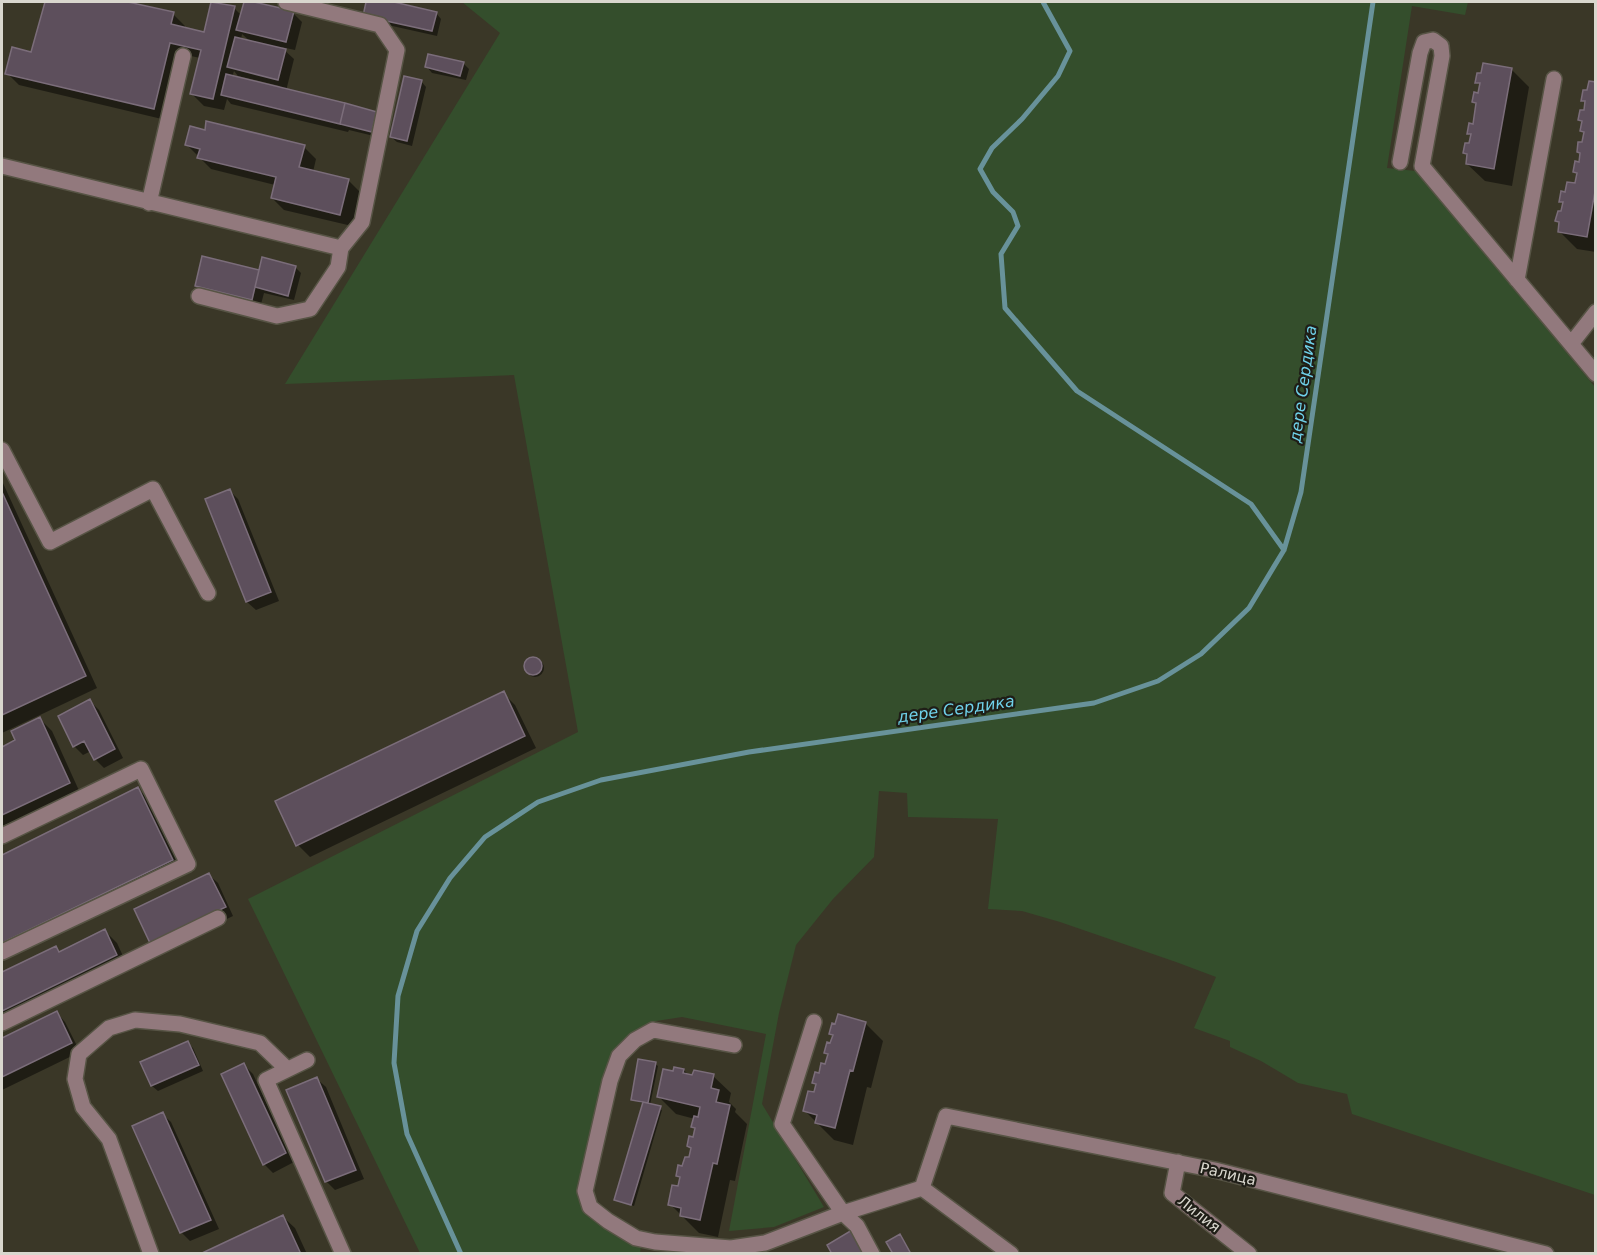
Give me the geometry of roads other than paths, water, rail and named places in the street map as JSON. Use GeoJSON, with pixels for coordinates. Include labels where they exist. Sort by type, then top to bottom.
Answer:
{"type":"FeatureCollection","features":[{"type":"Feature","properties":{"kind":"street"},"geometry":{"type":"LineString","coordinates":[[199,296],[277,316],[310,309],[338,267],[341,248],[362,222],[397,50],[380,26],[286,2]]}},
{"type":"Feature","properties":{"kind":"street"},"geometry":{"type":"LineString","coordinates":[[1400,162],[1420,53],[1424,42],[1433,40],[1441,46],[1442,56],[1422,166],[1596,374]]}},
{"type":"Feature","properties":{"kind":"street"},"geometry":{"type":"LineString","coordinates":[[149,203],[183,56]]}},
{"type":"Feature","properties":{"kind":"street"},"geometry":{"type":"LineString","coordinates":[[1517,280],[1554,79]]}},
{"type":"Feature","properties":{"kind":"street"},"geometry":{"type":"LineString","coordinates":[[2,166],[341,248]]}},
{"type":"Feature","properties":{"kind":"street"},"geometry":{"type":"LineString","coordinates":[[1571,344],[1596,312]]}},
{"type":"Feature","properties":{"kind":"street"},"geometry":{"type":"LineString","coordinates":[[2,450],[50,542],[153,489],[208,593]]}},
{"type":"Feature","properties":{"kind":"street"},"geometry":{"type":"LineString","coordinates":[[2,836],[141,769],[188,864],[2,952]]}},
{"type":"Feature","properties":{"kind":"street"},"geometry":{"type":"LineString","coordinates":[[2,1023],[218,918]]}},
{"type":"Feature","properties":{"kind":"street"},"geometry":{"type":"LineString","coordinates":[[151,1254],[109,1139],[83,1107],[75,1078],[79,1054],[109,1028],[135,1020],[180,1024],[260,1042],[287,1069]]}},
{"type":"Feature","properties":{"kind":"street"},"geometry":{"type":"LineString","coordinates":[[814,1022],[782,1124],[843,1213],[857,1226],[873,1254]]}},
{"type":"Feature","properties":{"kind":"street"},"geometry":{"type":"LineString","coordinates":[[734,1045],[653,1030],[635,1040],[618,1056],[610,1081],[585,1191],[590,1207],[608,1221],[653,1248],[768,1248],[843,1213],[922,1188],[1011,1254]]}},
{"type":"Feature","properties":{"kind":"street"},"geometry":{"type":"LineString","coordinates":[[307,1060],[266,1080],[343,1254]]}},
{"type":"Feature","properties":{"kind":"street","name":"Ралица"},"geometry":{"type":"LineString","coordinates":[[922,1188],[946,1116],[1215,1170],[1546,1254]]}},
{"type":"Feature","properties":{"kind":"street","name":"Лилия"},"geometry":{"type":"LineString","coordinates":[[1178,1162],[1172,1193],[1249,1254]]}},
{"type":"Feature","properties":{"kind":"waterway"},"geometry":{"type":"LineString","coordinates":[[1043,2],[1070,51],[1058,76],[1022,119],[992,148],[980,169],[993,192],[1013,212],[1018,226],[1001,254],[1005,308],[1077,391],[1251,504],[1284,550]]}},
{"type":"Feature","properties":{"kind":"waterway","name":"дере Сердика"},"geometry":{"type":"LineString","coordinates":[[461,1254],[407,1134],[394,1063],[398,996],[417,931],[450,878],[485,837],[538,802],[601,780],[749,752],[1094,703],[1158,681],[1201,654],[1249,608],[1284,550],[1301,492],[1373,2]]}}]}
